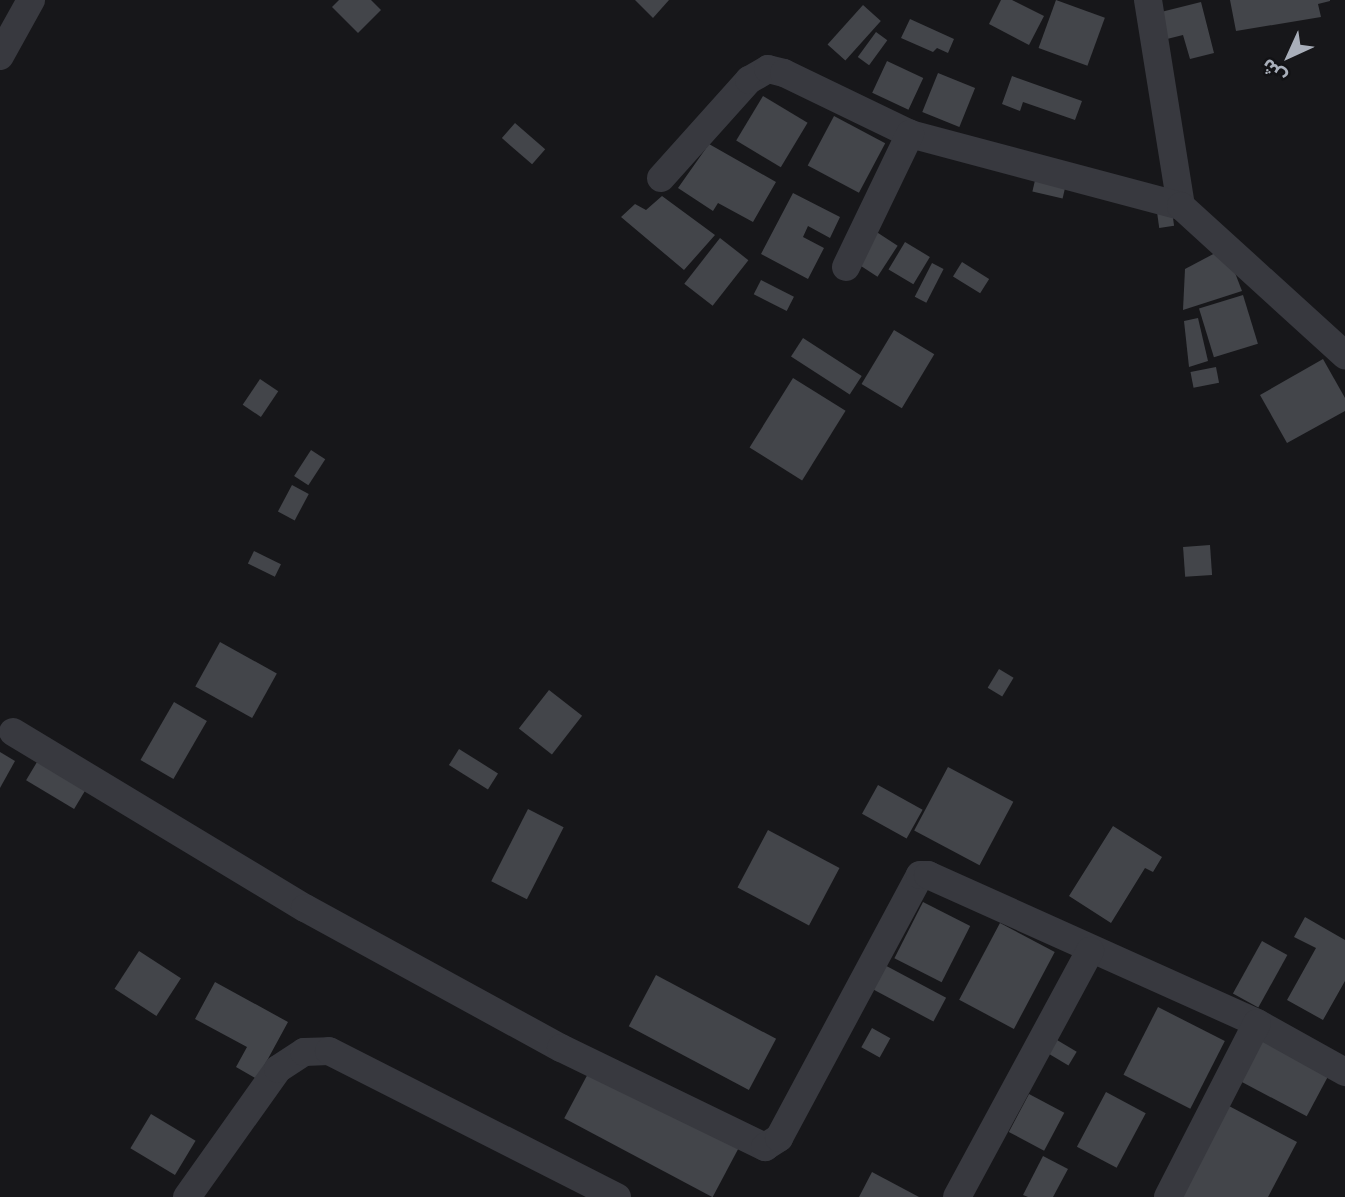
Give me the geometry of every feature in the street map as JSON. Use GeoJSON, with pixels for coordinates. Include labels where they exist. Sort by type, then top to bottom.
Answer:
{"type":"FeatureCollection","features":[{"type":"Feature","properties":{"kind":"street"},"geometry":{"type":"LineString","coordinates":[[0,56],[31,0]]}},
{"type":"Feature","properties":{"kind":"street"},"geometry":{"type":"LineString","coordinates":[[1148,0],[1181,206]]}},
{"type":"Feature","properties":{"kind":"street"},"geometry":{"type":"LineString","coordinates":[[661,178],[749,80],[768,69],[910,134],[1181,206],[1345,355]]}},
{"type":"Feature","properties":{"kind":"street"},"geometry":{"type":"LineString","coordinates":[[845,267],[910,134]]}},
{"type":"Feature","properties":{"kind":"street"},"geometry":{"type":"LineString","coordinates":[[13,732],[305,908],[561,1048],[765,1147],[779,1138],[920,875],[928,874],[1090,951],[1257,1023],[1345,1072]]}},
{"type":"Feature","properties":{"kind":"street"},"geometry":{"type":"LineString","coordinates":[[957,1197],[1090,951]]}},
{"type":"Feature","properties":{"kind":"street"},"geometry":{"type":"LineString","coordinates":[[1168,1197],[1257,1023]]}},
{"type":"Feature","properties":{"kind":"street"},"geometry":{"type":"LineString","coordinates":[[187,1197],[278,1069],[303,1052],[329,1051],[617,1197]]}},
{"type":"Feature","properties":{"kind":"building"},"geometry":{"type":"Polygon","coordinates":[[[339,0],[371,0],[381,10],[358,33],[332,7],[339,0]]]}},
{"type":"Feature","properties":{"kind":"building"},"geometry":{"type":"Polygon","coordinates":[[[635,0],[669,0],[653,18],[635,0]]]}},
{"type":"Feature","properties":{"kind":"building"},"geometry":{"type":"Polygon","coordinates":[[[1001,0],[1012,0],[1044,16],[1029,45],[989,24],[1001,0]]]}},
{"type":"Feature","properties":{"kind":"building"},"geometry":{"type":"Polygon","coordinates":[[[1056,0],[1105,18],[1087,66],[1039,48],[1056,0]]]}},
{"type":"Feature","properties":{"kind":"building"},"geometry":{"type":"Polygon","coordinates":[[[1230,0],[1330,1],[1318,4],[1321,17],[1236,31],[1230,0]]]}},
{"type":"Feature","properties":{"kind":"building"},"geometry":{"type":"Polygon","coordinates":[[[1201,2],[1214,53],[1190,59],[1183,35],[1167,39],[1161,12],[1201,2]]]}},
{"type":"Feature","properties":{"kind":"building"},"geometry":{"type":"Polygon","coordinates":[[[863,5],[881,21],[845,60],[828,44],[863,5]]]}},
{"type":"Feature","properties":{"kind":"building"},"geometry":{"type":"Polygon","coordinates":[[[910,19],[954,39],[948,53],[937,48],[933,52],[901,38],[910,19]]]}},
{"type":"Feature","properties":{"kind":"building"},"geometry":{"type":"Polygon","coordinates":[[[876,32],[887,40],[869,65],[858,57],[876,32]]]}},
{"type":"Feature","properties":{"kind":"building"},"geometry":{"type":"Polygon","coordinates":[[[887,61],[923,78],[908,110],[872,93],[887,61]]]}},
{"type":"Feature","properties":{"kind":"building"},"geometry":{"type":"Polygon","coordinates":[[[938,73],[975,88],[959,127],[922,112],[938,73]]]}},
{"type":"Feature","properties":{"kind":"building"},"geometry":{"type":"Polygon","coordinates":[[[1012,76],[1082,101],[1075,120],[1023,102],[1020,111],[1002,104],[1012,76]]]}},
{"type":"Feature","properties":{"kind":"building"},"geometry":{"type":"Polygon","coordinates":[[[763,96],[808,123],[781,167],[736,141],[763,96]]]}},
{"type":"Feature","properties":{"kind":"building"},"geometry":{"type":"Polygon","coordinates":[[[834,116],[885,143],[859,193],[808,165],[834,116]]]}},
{"type":"Feature","properties":{"kind":"building"},"geometry":{"type":"Polygon","coordinates":[[[515,123],[545,149],[532,164],[502,138],[515,123]]]}},
{"type":"Feature","properties":{"kind":"building"},"geometry":{"type":"Polygon","coordinates":[[[709,144],[776,182],[753,222],[718,203],[713,211],[678,188],[709,144]]]}},
{"type":"Feature","properties":{"kind":"building"},"geometry":{"type":"Polygon","coordinates":[[[1036,176],[1066,183],[1063,199],[1032,192],[1036,176]]]}},
{"type":"Feature","properties":{"kind":"building"},"geometry":{"type":"Polygon","coordinates":[[[793,193],[840,217],[830,238],[808,226],[803,237],[824,248],[808,279],[761,254],[793,193]]]}},
{"type":"Feature","properties":{"kind":"building"},"geometry":{"type":"Polygon","coordinates":[[[662,196],[715,235],[684,270],[621,217],[635,204],[646,210],[662,196]]]}},
{"type":"Feature","properties":{"kind":"building"},"geometry":{"type":"Polygon","coordinates":[[[1172,211],[1174,226],[1159,228],[1157,213],[1172,211]]]}},
{"type":"Feature","properties":{"kind":"building"},"geometry":{"type":"Polygon","coordinates":[[[875,231],[898,246],[877,277],[855,262],[875,231]]]}},
{"type":"Feature","properties":{"kind":"building"},"geometry":{"type":"Polygon","coordinates":[[[720,238],[748,260],[713,306],[684,284],[720,238]]]}},
{"type":"Feature","properties":{"kind":"building"},"geometry":{"type":"Polygon","coordinates":[[[905,242],[930,257],[913,284],[889,269],[905,242]]]}},
{"type":"Feature","properties":{"kind":"building"},"geometry":{"type":"Polygon","coordinates":[[[1219,251],[1232,265],[1242,291],[1183,310],[1185,269],[1219,251]]]}},
{"type":"Feature","properties":{"kind":"building"},"geometry":{"type":"Polygon","coordinates":[[[962,262],[989,279],[980,293],[953,276],[962,262]]]}},
{"type":"Feature","properties":{"kind":"building"},"geometry":{"type":"Polygon","coordinates":[[[932,263],[944,269],[926,303],[915,297],[932,263]]]}},
{"type":"Feature","properties":{"kind":"building"},"geometry":{"type":"Polygon","coordinates":[[[761,280],[794,297],[787,311],[754,294],[761,280]]]}},
{"type":"Feature","properties":{"kind":"building"},"geometry":{"type":"Polygon","coordinates":[[[1243,295],[1258,344],[1214,357],[1199,308],[1243,295]]]}},
{"type":"Feature","properties":{"kind":"building"},"geometry":{"type":"Polygon","coordinates":[[[1198,318],[1208,361],[1189,367],[1184,321],[1198,318]]]}},
{"type":"Feature","properties":{"kind":"building"},"geometry":{"type":"Polygon","coordinates":[[[894,330],[934,354],[902,408],[862,384],[894,330]]]}},
{"type":"Feature","properties":{"kind":"building"},"geometry":{"type":"Polygon","coordinates":[[[803,338],[862,376],[850,395],[791,356],[803,338]]]}},
{"type":"Feature","properties":{"kind":"building"},"geometry":{"type":"Polygon","coordinates":[[[1323,359],[1345,398],[1345,411],[1287,443],[1260,395],[1323,359]]]}},
{"type":"Feature","properties":{"kind":"building"},"geometry":{"type":"Polygon","coordinates":[[[1216,367],[1219,383],[1194,388],[1190,372],[1216,367]]]}},
{"type":"Feature","properties":{"kind":"building"},"geometry":{"type":"Polygon","coordinates":[[[793,378],[846,411],[802,480],[750,448],[793,378]]]}},
{"type":"Feature","properties":{"kind":"building"},"geometry":{"type":"Polygon","coordinates":[[[260,379],[278,391],[261,417],[243,405],[260,379]]]}},
{"type":"Feature","properties":{"kind":"building"},"geometry":{"type":"Polygon","coordinates":[[[311,450],[325,459],[308,485],[294,476],[311,450]]]}},
{"type":"Feature","properties":{"kind":"building"},"geometry":{"type":"Polygon","coordinates":[[[292,485],[309,494],[295,520],[278,511],[292,485]]]}},
{"type":"Feature","properties":{"kind":"building"},"geometry":{"type":"Polygon","coordinates":[[[1210,545],[1212,575],[1185,577],[1183,547],[1210,545]]]}},
{"type":"Feature","properties":{"kind":"building"},"geometry":{"type":"Polygon","coordinates":[[[254,551],[281,564],[275,577],[248,564],[254,551]]]}},
{"type":"Feature","properties":{"kind":"building"},"geometry":{"type":"Polygon","coordinates":[[[220,642],[277,674],[252,718],[195,687],[220,642]]]}},
{"type":"Feature","properties":{"kind":"building"},"geometry":{"type":"Polygon","coordinates":[[[999,669],[1014,678],[1002,697],[988,688],[999,669]]]}},
{"type":"Feature","properties":{"kind":"building"},"geometry":{"type":"Polygon","coordinates":[[[549,690],[582,716],[552,754],[519,729],[549,690]]]}},
{"type":"Feature","properties":{"kind":"building"},"geometry":{"type":"Polygon","coordinates":[[[174,702],[207,721],[173,779],[140,760],[174,702]]]}},
{"type":"Feature","properties":{"kind":"building"},"geometry":{"type":"Polygon","coordinates":[[[459,749],[498,773],[488,789],[449,765],[459,749]]]}},
{"type":"Feature","properties":{"kind":"building"},"geometry":{"type":"Polygon","coordinates":[[[0,752],[15,761],[0,788],[0,752]]]}},
{"type":"Feature","properties":{"kind":"building"},"geometry":{"type":"Polygon","coordinates":[[[40,757],[88,786],[74,809],[26,780],[40,757]]]}},
{"type":"Feature","properties":{"kind":"building"},"geometry":{"type":"Polygon","coordinates":[[[948,767],[1013,802],[980,865],[914,831],[948,767]]]}},
{"type":"Feature","properties":{"kind":"building"},"geometry":{"type":"Polygon","coordinates":[[[878,785],[923,810],[907,839],[862,814],[878,785]]]}},
{"type":"Feature","properties":{"kind":"building"},"geometry":{"type":"Polygon","coordinates":[[[528,809],[564,827],[527,899],[491,881],[528,809]]]}},
{"type":"Feature","properties":{"kind":"building"},"geometry":{"type":"Polygon","coordinates":[[[1113,826],[1162,857],[1153,872],[1145,868],[1111,923],[1069,896],[1113,826]]]}},
{"type":"Feature","properties":{"kind":"building"},"geometry":{"type":"Polygon","coordinates":[[[768,830],[840,868],[809,925],[737,887],[768,830]]]}},
{"type":"Feature","properties":{"kind":"building"},"geometry":{"type":"Polygon","coordinates":[[[923,902],[970,926],[942,982],[894,958],[923,902]]]}},
{"type":"Feature","properties":{"kind":"building"},"geometry":{"type":"Polygon","coordinates":[[[1305,917],[1345,940],[1345,981],[1323,1020],[1287,1000],[1316,948],[1294,937],[1305,917]]]}},
{"type":"Feature","properties":{"kind":"building"},"geometry":{"type":"Polygon","coordinates":[[[1000,923],[1055,952],[1014,1029],[959,1000],[1000,923]]]}},
{"type":"Feature","properties":{"kind":"building"},"geometry":{"type":"Polygon","coordinates":[[[1262,941],[1287,955],[1258,1008],[1233,993],[1262,941]]]}},
{"type":"Feature","properties":{"kind":"building"},"geometry":{"type":"Polygon","coordinates":[[[139,951],[181,978],[156,1016],[114,989],[139,951]]]}},
{"type":"Feature","properties":{"kind":"building"},"geometry":{"type":"Polygon","coordinates":[[[879,962],[946,998],[933,1022],[866,986],[879,962]]]}},
{"type":"Feature","properties":{"kind":"building"},"geometry":{"type":"Polygon","coordinates":[[[656,975],[776,1039],[749,1090],[629,1026],[656,975]]]}},
{"type":"Feature","properties":{"kind":"building"},"geometry":{"type":"Polygon","coordinates":[[[215,982],[288,1022],[257,1079],[236,1067],[247,1047],[195,1019],[215,982]]]}},
{"type":"Feature","properties":{"kind":"building"},"geometry":{"type":"Polygon","coordinates":[[[1158,1007],[1225,1041],[1190,1109],[1123,1075],[1158,1007]]]}},
{"type":"Feature","properties":{"kind":"building"},"geometry":{"type":"Polygon","coordinates":[[[872,1028],[890,1038],[880,1057],[861,1047],[872,1028]]]}},
{"type":"Feature","properties":{"kind":"building"},"geometry":{"type":"Polygon","coordinates":[[[1264,1037],[1330,1072],[1307,1116],[1241,1081],[1264,1037]]]}},
{"type":"Feature","properties":{"kind":"building"},"geometry":{"type":"Polygon","coordinates":[[[1057,1040],[1077,1052],[1068,1066],[1049,1054],[1057,1040]]]}},
{"type":"Feature","properties":{"kind":"building"},"geometry":{"type":"Polygon","coordinates":[[[591,1068],[739,1147],[712,1197],[564,1118],[591,1068]]]}},
{"type":"Feature","properties":{"kind":"building"},"geometry":{"type":"Polygon","coordinates":[[[1106,1092],[1146,1113],[1117,1168],[1077,1147],[1106,1092]]]}},
{"type":"Feature","properties":{"kind":"building"},"geometry":{"type":"Polygon","coordinates":[[[1029,1094],[1064,1113],[1044,1151],[1009,1132],[1029,1094]]]}},
{"type":"Feature","properties":{"kind":"building"},"geometry":{"type":"Polygon","coordinates":[[[1229,1106],[1297,1142],[1268,1197],[1182,1197],[1229,1106]]]}},
{"type":"Feature","properties":{"kind":"building"},"geometry":{"type":"Polygon","coordinates":[[[151,1114],[196,1141],[175,1175],[130,1148],[151,1114]]]}},
{"type":"Feature","properties":{"kind":"building"},"geometry":{"type":"Polygon","coordinates":[[[1043,1156],[1068,1169],[1053,1197],[1023,1195],[1043,1156]]]}},
{"type":"Feature","properties":{"kind":"building"},"geometry":{"type":"Polygon","coordinates":[[[872,1172],[919,1197],[859,1197],[872,1172]]]}}]}
